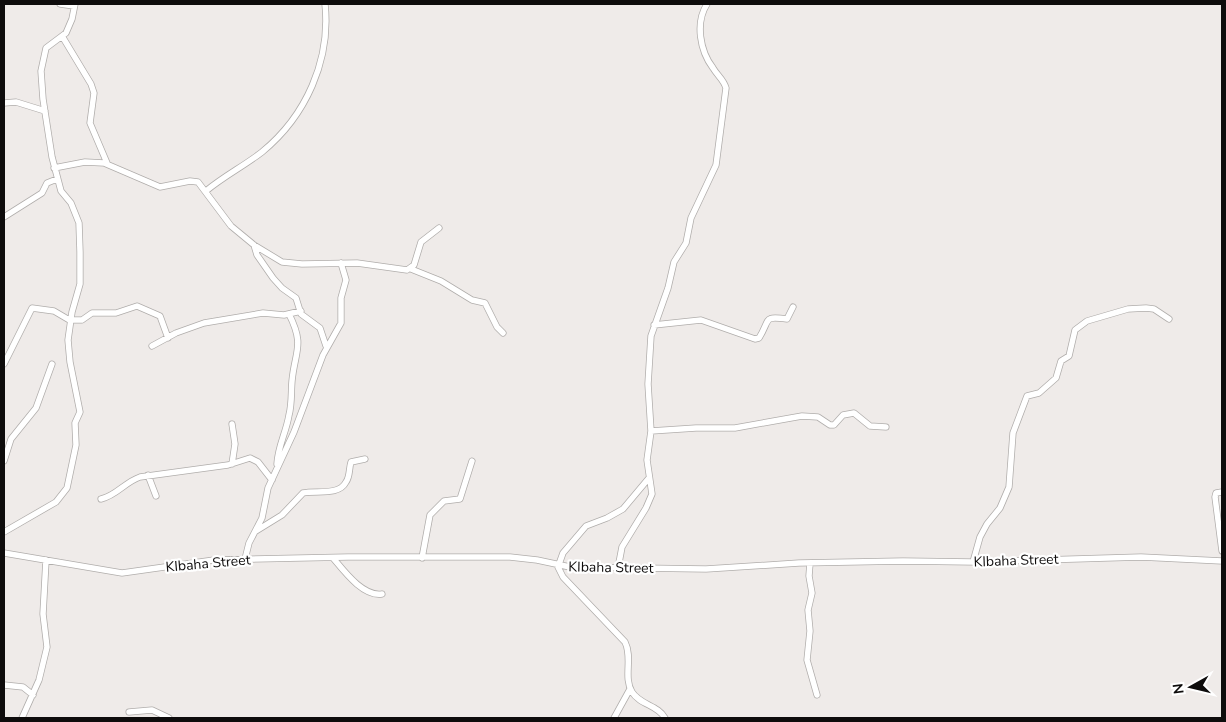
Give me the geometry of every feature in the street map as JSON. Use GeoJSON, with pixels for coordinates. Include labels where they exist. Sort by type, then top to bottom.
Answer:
{"type":"FeatureCollection","features":[{"type":"Feature","properties":{"kind":"street"},"geometry":{"type":"LineString","coordinates":[[4,532],[56,502],[67,488],[76,445],[75,423],[80,412],[69,354],[71,320],[80,284],[78,223],[71,203],[63,195],[54,168],[41,71],[43,55],[49,44],[62,36],[68,29],[74,5],[60,4]]}},
{"type":"Feature","properties":{"kind":"street"},"geometry":{"type":"LineString","coordinates":[[206,191],[230,172],[262,152],[278,137],[310,92],[325,47],[328,27],[325,4]]}},
{"type":"Feature","properties":{"kind":"street"},"geometry":{"type":"LineString","coordinates":[[618,568],[622,547],[651,498],[647,460],[650,431],[648,377],[654,325],[668,288],[674,262],[686,243],[690,218],[716,165],[720,142],[726,88],[705,56],[701,43],[702,16],[708,4]]}},
{"type":"Feature","properties":{"kind":"street"},"geometry":{"type":"LineString","coordinates":[[62,36],[91,84],[94,93],[90,123],[107,163]]}},
{"type":"Feature","properties":{"kind":"street"},"geometry":{"type":"LineString","coordinates":[[4,103],[16,102],[45,111]]}},
{"type":"Feature","properties":{"kind":"street"},"geometry":{"type":"LineString","coordinates":[[54,168],[85,162],[107,163],[154,186],[165,187],[190,181],[198,182],[231,226],[254,245],[282,262],[302,264],[371,264],[398,270],[411,268],[446,284],[472,300],[485,304],[497,327],[503,333]]}},
{"type":"Feature","properties":{"kind":"street"},"geometry":{"type":"LineString","coordinates":[[4,217],[42,193],[47,183],[57,180]]}},
{"type":"Feature","properties":{"kind":"street"},"geometry":{"type":"LineString","coordinates":[[411,268],[421,242],[439,228]]}},
{"type":"Feature","properties":{"kind":"street"},"geometry":{"type":"LineString","coordinates":[[254,245],[257,255],[274,278],[282,288],[296,298],[305,318],[320,328],[326,346]]}},
{"type":"Feature","properties":{"kind":"street"},"geometry":{"type":"LineString","coordinates":[[244,559],[248,543],[256,531],[277,466],[294,432],[326,346],[338,330],[342,319],[341,298],[346,280],[341,263]]}},
{"type":"Feature","properties":{"kind":"street"},"geometry":{"type":"LineString","coordinates":[[4,364],[30,310],[35,308],[54,311],[71,320],[82,320],[92,314],[116,313],[137,306],[160,316],[168,338]]}},
{"type":"Feature","properties":{"kind":"street"},"geometry":{"type":"LineString","coordinates":[[654,325],[701,320],[755,339],[759,338],[768,319],[774,317],[787,319],[793,306]]}},
{"type":"Feature","properties":{"kind":"street"},"geometry":{"type":"LineString","coordinates":[[973,562],[980,537],[987,524],[1000,508],[1009,487],[1012,439],[1022,404],[1027,396],[1039,393],[1056,378],[1062,361],[1069,356],[1075,330],[1087,321],[1128,309],[1154,309],[1169,319]]}},
{"type":"Feature","properties":{"kind":"street"},"geometry":{"type":"LineString","coordinates":[[152,346],[204,323],[263,313],[289,314],[301,311]]}},
{"type":"Feature","properties":{"kind":"street"},"geometry":{"type":"LineString","coordinates":[[277,466],[279,445],[290,415],[292,376],[299,348],[297,332],[289,314]]}},
{"type":"Feature","properties":{"kind":"street"},"geometry":{"type":"LineString","coordinates":[[4,461],[12,438],[36,408],[52,364]]}},
{"type":"Feature","properties":{"kind":"street"},"geometry":{"type":"LineString","coordinates":[[650,431],[735,428],[802,416],[818,417],[830,425],[834,425],[843,415],[854,413],[870,426],[886,427]]}},
{"type":"Feature","properties":{"kind":"street"},"geometry":{"type":"LineString","coordinates":[[232,424],[235,444],[232,464]]}},
{"type":"Feature","properties":{"kind":"street"},"geometry":{"type":"LineString","coordinates":[[101,500],[110,496],[128,482],[148,475],[232,464],[246,459],[254,460],[272,480]]}},
{"type":"Feature","properties":{"kind":"street"},"geometry":{"type":"LineString","coordinates":[[256,531],[282,515],[298,496],[303,493],[326,492],[343,486],[347,482],[351,462],[365,459]]}},
{"type":"Feature","properties":{"kind":"street"},"geometry":{"type":"LineString","coordinates":[[422,558],[430,515],[444,501],[460,499],[472,460]]}},
{"type":"Feature","properties":{"kind":"street"},"geometry":{"type":"LineString","coordinates":[[148,475],[156,496]]}},
{"type":"Feature","properties":{"kind":"street"},"geometry":{"type":"LineString","coordinates":[[649,478],[623,509],[586,526],[563,553],[558,565],[564,577],[625,642],[629,654],[628,681],[630,690],[639,699],[659,710],[665,718]]}},
{"type":"Feature","properties":{"kind":"street"},"geometry":{"type":"LineString","coordinates":[[1222,492],[1216,493],[1215,497],[1222,551]]}},
{"type":"Feature","properties":{"kind":"street","name":"KIbaha Street"},"geometry":{"type":"LineString","coordinates":[[4,553],[122,573],[200,562],[244,559],[510,557],[538,560],[558,565],[618,568],[706,568],[810,563],[973,562],[1142,557],[1222,560]]}},
{"type":"Feature","properties":{"kind":"street"},"geometry":{"type":"LineString","coordinates":[[333,558],[360,585],[374,595],[382,594]]}},
{"type":"Feature","properties":{"kind":"street"},"geometry":{"type":"LineString","coordinates":[[22,718],[39,680],[47,647],[43,614],[46,560]]}},
{"type":"Feature","properties":{"kind":"street"},"geometry":{"type":"LineString","coordinates":[[810,563],[809,576],[812,593],[808,610],[810,631],[807,660],[817,695]]}},
{"type":"Feature","properties":{"kind":"street"},"geometry":{"type":"LineString","coordinates":[[4,685],[21,686],[33,695]]}},
{"type":"Feature","properties":{"kind":"street"},"geometry":{"type":"LineString","coordinates":[[614,718],[630,690]]}},
{"type":"Feature","properties":{"kind":"street"},"geometry":{"type":"LineString","coordinates":[[129,712],[152,710],[169,718]]}}]}
